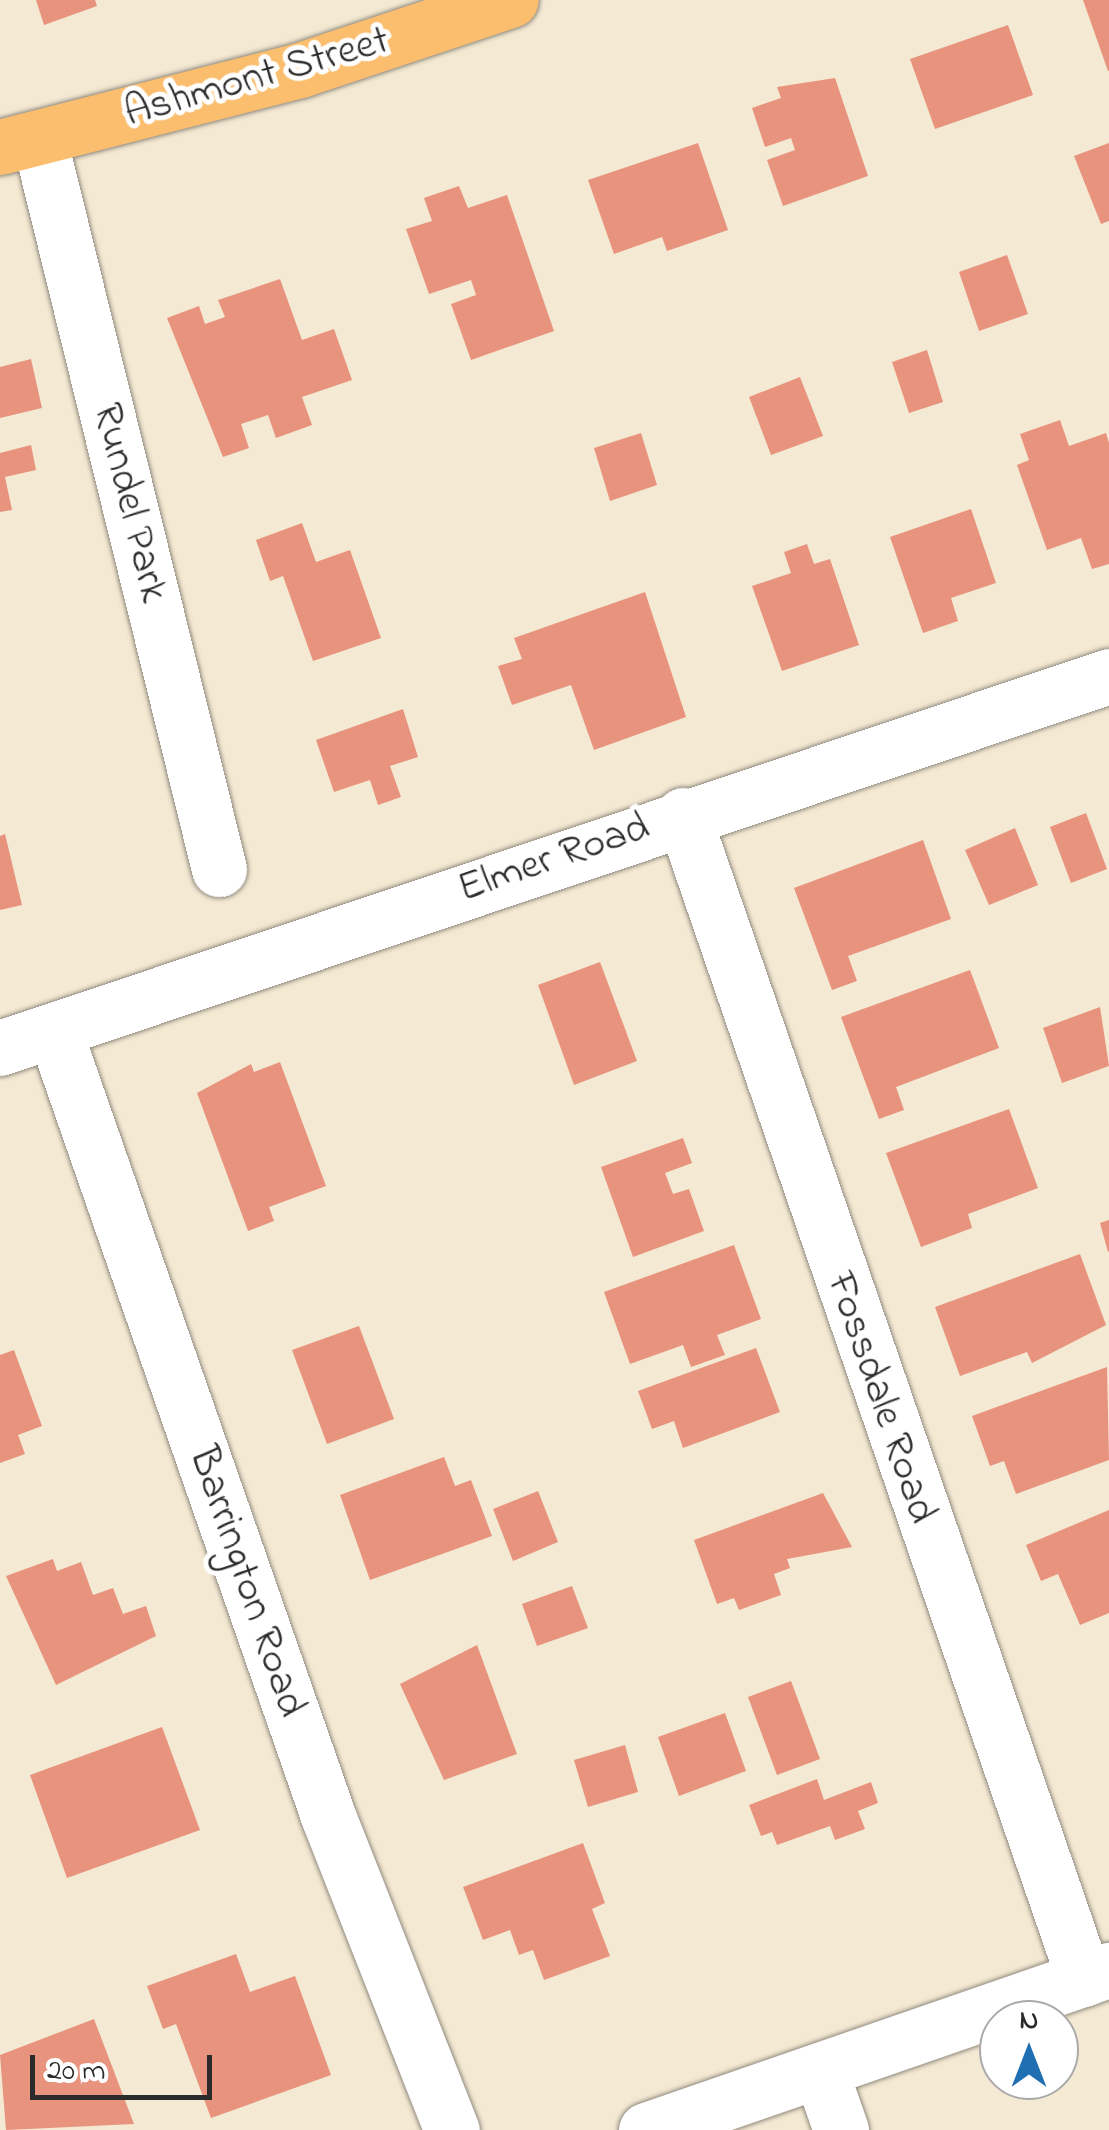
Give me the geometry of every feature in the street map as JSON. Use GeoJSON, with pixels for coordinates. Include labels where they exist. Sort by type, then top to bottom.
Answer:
{"type":"FeatureCollection","features":[{"type":"Feature","properties":{"kind":"main road","name":"Ashmont Street"},"geometry":{"type":"LineString","coordinates":[[20,142],[300,70],[511,0]]}},
{"type":"Feature","properties":{"kind":"street","name":"Rundel Park"},"geometry":{"type":"LineString","coordinates":[[20,142],[219,869]]}},
{"type":"Feature","properties":{"kind":"street","name":"Elmer Road"},"geometry":{"type":"LineString","coordinates":[[0,1048],[683,815],[946,736],[1109,676]]}},
{"type":"Feature","properties":{"kind":"street","name":"Fossdale Road"},"geometry":{"type":"LineString","coordinates":[[683,815],[1096,1975]]}},
{"type":"Feature","properties":{"kind":"street","name":"Barrington Road"},"geometry":{"type":"LineString","coordinates":[[54,1030],[328,1816],[452,2130]]}},
{"type":"Feature","properties":{"kind":"street"},"geometry":{"type":"LineString","coordinates":[[646,2130],[1096,1975]]}},
{"type":"Feature","properties":{"kind":"street"},"geometry":{"type":"LineString","coordinates":[[820,2070],[841,2130]]}},
{"type":"Feature","properties":{"kind":"building"},"geometry":{"type":"Polygon","coordinates":[[[36,0],[95,0],[97,6],[44,25],[36,0]]]}},
{"type":"Feature","properties":{"kind":"building"},"geometry":{"type":"Polygon","coordinates":[[[1083,0],[1109,0],[1109,71],[1108,71],[1083,0]]]}},
{"type":"Feature","properties":{"kind":"building"},"geometry":{"type":"Polygon","coordinates":[[[1008,25],[1033,95],[935,129],[910,59],[1008,25]]]}},
{"type":"Feature","properties":{"kind":"building"},"geometry":{"type":"Polygon","coordinates":[[[835,78],[868,176],[783,206],[767,160],[795,150],[791,138],[765,147],[752,108],[781,98],[777,87],[835,78]]]}},
{"type":"Feature","properties":{"kind":"building"},"geometry":{"type":"Polygon","coordinates":[[[698,143],[728,230],[667,251],[662,237],[614,254],[588,180],[698,143]]]}},
{"type":"Feature","properties":{"kind":"building"},"geometry":{"type":"Polygon","coordinates":[[[1109,143],[1109,221],[1101,224],[1074,156],[1109,143]]]}},
{"type":"Feature","properties":{"kind":"building"},"geometry":{"type":"Polygon","coordinates":[[[459,186],[468,208],[507,195],[554,331],[471,360],[451,304],[476,295],[471,280],[429,294],[406,229],[432,221],[424,198],[459,186]]]}},
{"type":"Feature","properties":{"kind":"building"},"geometry":{"type":"Polygon","coordinates":[[[1007,255],[1028,314],[979,331],[959,272],[1007,255]]]}},
{"type":"Feature","properties":{"kind":"building"},"geometry":{"type":"Polygon","coordinates":[[[280,279],[302,340],[334,329],[352,380],[302,397],[312,425],[276,438],[268,415],[241,424],[249,448],[223,457],[167,318],[199,306],[205,324],[225,317],[218,300],[280,279]]]}},
{"type":"Feature","properties":{"kind":"building"},"geometry":{"type":"Polygon","coordinates":[[[927,350],[943,402],[909,413],[892,362],[927,350]]]}},
{"type":"Feature","properties":{"kind":"building"},"geometry":{"type":"Polygon","coordinates":[[[31,359],[42,408],[0,418],[0,367],[31,359]]]}},
{"type":"Feature","properties":{"kind":"building"},"geometry":{"type":"Polygon","coordinates":[[[800,377],[823,436],[771,455],[749,397],[800,377]]]}},
{"type":"Feature","properties":{"kind":"building"},"geometry":{"type":"Polygon","coordinates":[[[1060,420],[1069,446],[1106,433],[1109,443],[1109,564],[1092,569],[1081,538],[1047,550],[1017,465],[1029,460],[1020,434],[1060,420]]]}},
{"type":"Feature","properties":{"kind":"building"},"geometry":{"type":"Polygon","coordinates":[[[641,433],[657,485],[610,501],[594,448],[641,433]]]}},
{"type":"Feature","properties":{"kind":"building"},"geometry":{"type":"Polygon","coordinates":[[[31,445],[36,470],[5,477],[12,510],[0,512],[0,453],[31,445]]]}},
{"type":"Feature","properties":{"kind":"building"},"geometry":{"type":"Polygon","coordinates":[[[971,509],[996,583],[951,598],[958,621],[923,633],[890,537],[971,509]]]}},
{"type":"Feature","properties":{"kind":"building"},"geometry":{"type":"Polygon","coordinates":[[[302,523],[316,562],[350,550],[381,638],[313,661],[283,576],[270,581],[256,540],[302,523]]]}},
{"type":"Feature","properties":{"kind":"building"},"geometry":{"type":"Polygon","coordinates":[[[807,544],[814,564],[830,559],[859,645],[782,671],[752,586],[791,573],[784,552],[807,544]]]}},
{"type":"Feature","properties":{"kind":"building"},"geometry":{"type":"Polygon","coordinates":[[[645,592],[686,717],[594,750],[571,685],[512,705],[498,666],[522,659],[514,638],[645,592]]]}},
{"type":"Feature","properties":{"kind":"building"},"geometry":{"type":"Polygon","coordinates":[[[403,709],[418,757],[390,766],[401,797],[378,805],[370,780],[334,792],[316,740],[403,709]]]}},
{"type":"Feature","properties":{"kind":"building"},"geometry":{"type":"Polygon","coordinates":[[[1086,813],[1107,869],[1071,883],[1050,827],[1086,813]]]}},
{"type":"Feature","properties":{"kind":"building"},"geometry":{"type":"Polygon","coordinates":[[[1015,828],[1038,885],[989,905],[965,850],[1015,828]]]}},
{"type":"Feature","properties":{"kind":"building"},"geometry":{"type":"Polygon","coordinates":[[[5,834],[22,905],[0,910],[0,836],[5,834]]]}},
{"type":"Feature","properties":{"kind":"building"},"geometry":{"type":"Polygon","coordinates":[[[923,840],[951,919],[848,956],[857,981],[832,990],[794,888],[923,840]]]}},
{"type":"Feature","properties":{"kind":"building"},"geometry":{"type":"Polygon","coordinates":[[[600,962],[637,1061],[574,1085],[538,985],[600,962]]]}},
{"type":"Feature","properties":{"kind":"building"},"geometry":{"type":"Polygon","coordinates":[[[970,970],[999,1048],[896,1087],[904,1110],[879,1119],[841,1017],[970,970]]]}},
{"type":"Feature","properties":{"kind":"building"},"geometry":{"type":"Polygon","coordinates":[[[1100,1007],[1109,1066],[1062,1083],[1043,1028],[1100,1007]]]}},
{"type":"Feature","properties":{"kind":"building"},"geometry":{"type":"Polygon","coordinates":[[[280,1062],[326,1186],[269,1207],[274,1221],[248,1231],[197,1093],[251,1064],[254,1072],[280,1062]]]}},
{"type":"Feature","properties":{"kind":"building"},"geometry":{"type":"Polygon","coordinates":[[[1009,1109],[1038,1188],[968,1214],[972,1228],[921,1247],[886,1153],[1009,1109]]]}},
{"type":"Feature","properties":{"kind":"building"},"geometry":{"type":"Polygon","coordinates":[[[683,1138],[692,1163],[665,1173],[673,1194],[689,1189],[704,1231],[633,1257],[601,1167],[683,1138]]]}},
{"type":"Feature","properties":{"kind":"building"},"geometry":{"type":"Polygon","coordinates":[[[1109,1220],[1109,1251],[1108,1252],[1100,1223],[1109,1220]]]}},
{"type":"Feature","properties":{"kind":"building"},"geometry":{"type":"Polygon","coordinates":[[[734,1245],[761,1319],[717,1335],[725,1355],[691,1367],[683,1345],[630,1364],[604,1292],[734,1245]]]}},
{"type":"Feature","properties":{"kind":"building"},"geometry":{"type":"Polygon","coordinates":[[[1080,1254],[1106,1325],[1032,1363],[1027,1352],[960,1376],[935,1307],[1080,1254]]]}},
{"type":"Feature","properties":{"kind":"building"},"geometry":{"type":"Polygon","coordinates":[[[359,1326],[394,1419],[327,1444],[292,1350],[359,1326]]]}},
{"type":"Feature","properties":{"kind":"building"},"geometry":{"type":"Polygon","coordinates":[[[756,1348],[780,1412],[683,1448],[674,1421],[652,1429],[638,1391],[756,1348]]]}},
{"type":"Feature","properties":{"kind":"building"},"geometry":{"type":"Polygon","coordinates":[[[14,1350],[42,1426],[18,1435],[25,1454],[0,1463],[0,1355],[14,1350]]]}},
{"type":"Feature","properties":{"kind":"building"},"geometry":{"type":"Polygon","coordinates":[[[1107,1367],[1109,1460],[1016,1494],[1004,1461],[990,1466],[972,1416],[1107,1367]]]}},
{"type":"Feature","properties":{"kind":"building"},"geometry":{"type":"Polygon","coordinates":[[[444,1457],[455,1486],[471,1480],[492,1536],[370,1580],[340,1495],[444,1457]]]}},
{"type":"Feature","properties":{"kind":"building"},"geometry":{"type":"Polygon","coordinates":[[[538,1491],[558,1542],[513,1561],[493,1509],[538,1491]]]}},
{"type":"Feature","properties":{"kind":"building"},"geometry":{"type":"Polygon","coordinates":[[[823,1493],[852,1547],[787,1559],[790,1568],[774,1574],[781,1595],[739,1610],[734,1598],[717,1604],[694,1540],[823,1493]]]}},
{"type":"Feature","properties":{"kind":"building"},"geometry":{"type":"Polygon","coordinates":[[[1109,1510],[1109,1613],[1080,1625],[1058,1574],[1041,1581],[1026,1545],[1109,1510]]]}},
{"type":"Feature","properties":{"kind":"building"},"geometry":{"type":"Polygon","coordinates":[[[53,1559],[57,1571],[81,1562],[93,1595],[113,1588],[123,1614],[146,1606],[156,1636],[56,1685],[6,1576],[53,1559]]]}},
{"type":"Feature","properties":{"kind":"building"},"geometry":{"type":"Polygon","coordinates":[[[572,1586],[588,1628],[537,1646],[522,1604],[572,1586]]]}},
{"type":"Feature","properties":{"kind":"building"},"geometry":{"type":"Polygon","coordinates":[[[477,1645],[517,1754],[444,1780],[400,1684],[477,1645]]]}},
{"type":"Feature","properties":{"kind":"building"},"geometry":{"type":"Polygon","coordinates":[[[791,1681],[820,1759],[777,1775],[748,1697],[791,1681]]]}},
{"type":"Feature","properties":{"kind":"building"},"geometry":{"type":"Polygon","coordinates":[[[725,1713],[746,1771],[679,1796],[658,1737],[725,1713]]]}},
{"type":"Feature","properties":{"kind":"building"},"geometry":{"type":"Polygon","coordinates":[[[162,1727],[200,1830],[67,1878],[30,1775],[162,1727]]]}},
{"type":"Feature","properties":{"kind":"building"},"geometry":{"type":"Polygon","coordinates":[[[625,1745],[638,1792],[588,1807],[574,1760],[625,1745]]]}},
{"type":"Feature","properties":{"kind":"building"},"geometry":{"type":"Polygon","coordinates":[[[817,1779],[824,1800],[871,1782],[878,1803],[858,1811],[865,1829],[835,1840],[830,1826],[777,1845],[772,1832],[761,1836],[749,1805],[817,1779]]]}},
{"type":"Feature","properties":{"kind":"building"},"geometry":{"type":"Polygon","coordinates":[[[583,1843],[605,1903],[592,1909],[610,1956],[544,1980],[533,1950],[519,1955],[510,1930],[483,1940],[463,1887],[583,1843]]]}},
{"type":"Feature","properties":{"kind":"building"},"geometry":{"type":"Polygon","coordinates":[[[236,1954],[250,1992],[295,1976],[331,2075],[211,2118],[176,2024],[163,2029],[147,1986],[236,1954]]]}},
{"type":"Feature","properties":{"kind":"building"},"geometry":{"type":"Polygon","coordinates":[[[94,2019],[134,2124],[6,2130],[0,2055],[94,2019]]]}}]}
